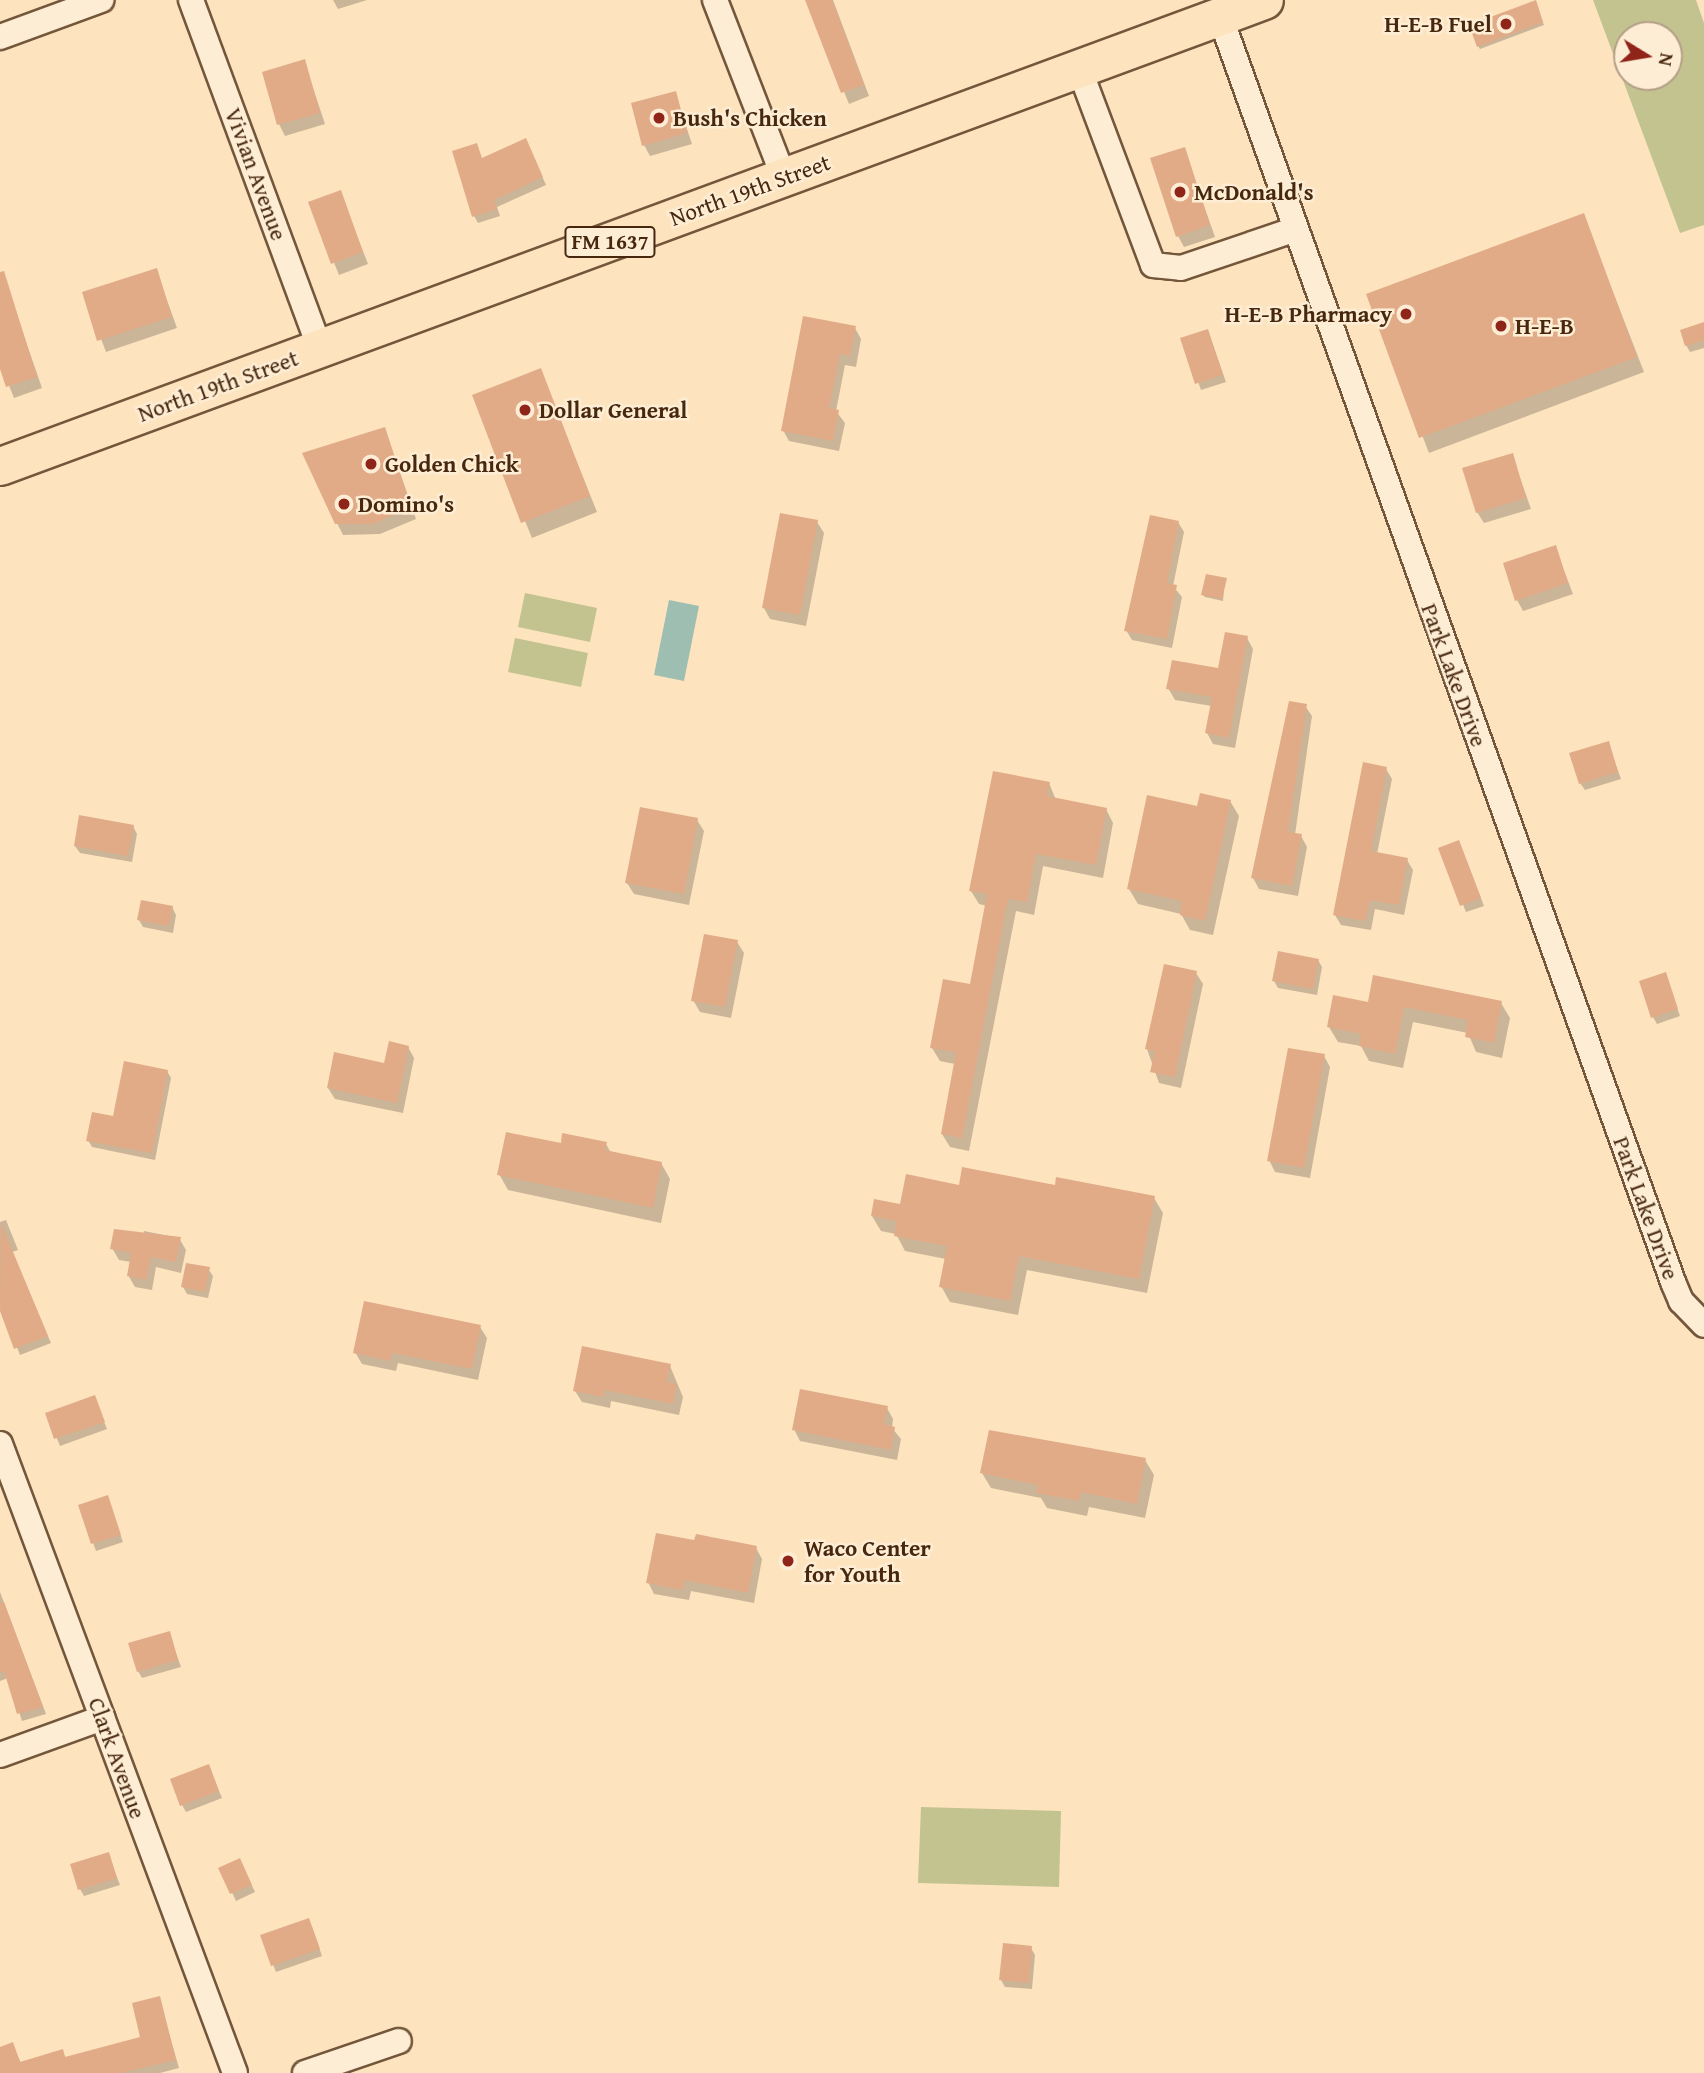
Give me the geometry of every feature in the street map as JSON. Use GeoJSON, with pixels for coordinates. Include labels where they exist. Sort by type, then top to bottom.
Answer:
{"type":"FeatureCollection","features":[{"type":"Feature","properties":{"kind":"main road","name":"North 19th Street"},"geometry":{"type":"LineString","coordinates":[[0,466],[1264,0]]}},
{"type":"Feature","properties":{"kind":"street"},"geometry":{"type":"LineString","coordinates":[[0,37],[102,0]]}},
{"type":"Feature","properties":{"kind":"street","name":"Vivian Avenue"},"geometry":{"type":"LineString","coordinates":[[191,0],[320,349]]}},
{"type":"Feature","properties":{"kind":"street"},"geometry":{"type":"LineString","coordinates":[[715,0],[784,178]]}},
{"type":"Feature","properties":{"kind":"street","name":"Park Lake Drive"},"geometry":{"type":"LineString","coordinates":[[1220,16],[1673,1282],[1681,1301],[1704,1325]]}},
{"type":"Feature","properties":{"kind":"street"},"geometry":{"type":"LineString","coordinates":[[1079,68],[1153,265],[1181,268],[1296,229]]}},
{"type":"Feature","properties":{"kind":"street","name":"Clark Avenue"},"geometry":{"type":"LineString","coordinates":[[0,1444],[235,2073]]}},
{"type":"Feature","properties":{"kind":"street"},"geometry":{"type":"LineString","coordinates":[[0,1755],[102,1718]]}},
{"type":"Feature","properties":{"kind":"street"},"geometry":{"type":"LineString","coordinates":[[305,2073],[398,2041]]}},
{"type":"Feature","properties":{"kind":"green space"},"geometry":{"type":"Polygon","coordinates":[[[1593,0],[1696,0],[1704,23],[1704,225],[1680,233],[1627,91],[1683,91],[1683,21],[1613,21],[1613,54],[1593,0]]]}},
{"type":"Feature","properties":{"kind":"green space"},"geometry":{"type":"Polygon","coordinates":[[[525,593],[597,608],[590,642],[518,627],[525,593]]]}},
{"type":"Feature","properties":{"kind":"green space"},"geometry":{"type":"Polygon","coordinates":[[[515,638],[588,653],[581,687],[508,672],[515,638]]]}},
{"type":"Feature","properties":{"kind":"green space"},"geometry":{"type":"Polygon","coordinates":[[[921,1807],[1061,1811],[1059,1887],[918,1883],[921,1807]]]}},
{"type":"Feature","properties":{"kind":"shaded area"},"geometry":{"type":"Polygon","coordinates":[[[669,600],[699,606],[684,681],[654,675],[669,600]]]}},
{"type":"Feature","properties":{"kind":"building"},"geometry":{"type":"Polygon","coordinates":[[[805,0],[832,0],[864,85],[841,93],[805,0]]]}},
{"type":"Feature","properties":{"kind":"building","name":"H-E-B Fuel"},"geometry":{"type":"Polygon","coordinates":[[[1536,0],[1543,22],[1477,47],[1469,25],[1536,0]]]}},
{"type":"Feature","properties":{"kind":"building"},"geometry":{"type":"Polygon","coordinates":[[[305,59],[320,113],[277,125],[262,72],[305,59]]]}},
{"type":"Feature","properties":{"kind":"building","name":"Bush's Chicken"},"geometry":{"type":"Polygon","coordinates":[[[676,91],[687,133],[642,146],[631,103],[676,91]]]}},
{"type":"Feature","properties":{"kind":"building"},"geometry":{"type":"Polygon","coordinates":[[[526,138],[543,177],[494,200],[497,209],[472,217],[452,151],[477,143],[482,158],[526,138]]]}},
{"type":"Feature","properties":{"kind":"building","name":"McDonald's"},"geometry":{"type":"Polygon","coordinates":[[[1185,147],[1210,225],[1176,237],[1150,158],[1185,147]]]}},
{"type":"Feature","properties":{"kind":"building"},"geometry":{"type":"Polygon","coordinates":[[[341,190],[363,252],[331,264],[308,202],[341,190]]]}},
{"type":"Feature","properties":{"kind":"building","name":"H-E-B"},"geometry":{"type":"Polygon","coordinates":[[[1584,213],[1637,357],[1419,438],[1366,294],[1584,213]]]}},
{"type":"Feature","properties":{"kind":"building"},"geometry":{"type":"Polygon","coordinates":[[[157,268],[172,317],[97,341],[82,292],[157,268]]]}},
{"type":"Feature","properties":{"kind":"building"},"geometry":{"type":"Polygon","coordinates":[[[4,271],[37,377],[6,387],[0,369],[0,272],[4,271]]]}},
{"type":"Feature","properties":{"kind":"building"},"geometry":{"type":"Polygon","coordinates":[[[803,316],[856,326],[850,356],[840,354],[829,408],[839,410],[833,441],[781,431],[803,316]]]}},
{"type":"Feature","properties":{"kind":"building"},"geometry":{"type":"Polygon","coordinates":[[[1704,322],[1704,340],[1685,346],[1680,330],[1704,322]]]}},
{"type":"Feature","properties":{"kind":"building"},"geometry":{"type":"Polygon","coordinates":[[[1208,329],[1223,375],[1195,384],[1180,338],[1208,329]]]}},
{"type":"Feature","properties":{"kind":"building"},"geometry":{"type":"Polygon","coordinates":[[[541,368],[590,496],[521,523],[472,395],[541,368]]]}},
{"type":"Feature","properties":{"kind":"building"},"geometry":{"type":"Polygon","coordinates":[[[385,427],[411,507],[373,524],[335,524],[302,453],[385,427]]]}},
{"type":"Feature","properties":{"kind":"building"},"geometry":{"type":"Polygon","coordinates":[[[1513,453],[1526,498],[1476,513],[1462,468],[1513,453]]]}},
{"type":"Feature","properties":{"kind":"building"},"geometry":{"type":"Polygon","coordinates":[[[780,513],[818,520],[800,615],[762,608],[780,513]]]}},
{"type":"Feature","properties":{"kind":"building"},"geometry":{"type":"Polygon","coordinates":[[[1150,515],[1179,521],[1167,583],[1177,585],[1167,639],[1124,631],[1150,515]]]}},
{"type":"Feature","properties":{"kind":"building"},"geometry":{"type":"Polygon","coordinates":[[[1556,545],[1568,583],[1515,601],[1503,563],[1556,545]]]}},
{"type":"Feature","properties":{"kind":"building"},"geometry":{"type":"Polygon","coordinates":[[[1206,574],[1227,578],[1222,599],[1201,595],[1206,574]]]}},
{"type":"Feature","properties":{"kind":"building"},"geometry":{"type":"Polygon","coordinates":[[[1225,632],[1248,636],[1229,738],[1205,733],[1212,697],[1166,689],[1172,660],[1218,668],[1225,632]]]}},
{"type":"Feature","properties":{"kind":"building"},"geometry":{"type":"Polygon","coordinates":[[[1289,701],[1307,704],[1288,832],[1302,834],[1292,886],[1251,878],[1289,701]]]}},
{"type":"Feature","properties":{"kind":"building"},"geometry":{"type":"Polygon","coordinates":[[[1609,741],[1618,772],[1579,784],[1569,753],[1609,741]]]}},
{"type":"Feature","properties":{"kind":"building"},"geometry":{"type":"Polygon","coordinates":[[[1363,762],[1387,767],[1371,851],[1408,858],[1399,905],[1370,900],[1365,921],[1333,915],[1363,762]]]}},
{"type":"Feature","properties":{"kind":"building"},"geometry":{"type":"Polygon","coordinates":[[[993,771],[1050,782],[1047,796],[1107,808],[1096,865],[1036,854],[1027,902],[1008,899],[962,1138],[941,1134],[956,1052],[930,1048],[943,979],[970,984],[987,894],[969,891],[993,771]]]}},
{"type":"Feature","properties":{"kind":"building"},"geometry":{"type":"Polygon","coordinates":[[[1200,793],[1231,800],[1205,921],[1180,915],[1182,901],[1127,889],[1147,795],[1197,806],[1200,793]]]}},
{"type":"Feature","properties":{"kind":"building"},"geometry":{"type":"Polygon","coordinates":[[[640,807],[698,818],[684,894],[625,883],[640,807]]]}},
{"type":"Feature","properties":{"kind":"building"},"geometry":{"type":"Polygon","coordinates":[[[79,815],[134,825],[128,856],[74,846],[79,815]]]}},
{"type":"Feature","properties":{"kind":"building"},"geometry":{"type":"Polygon","coordinates":[[[1459,840],[1481,898],[1460,906],[1438,848],[1459,840]]]}},
{"type":"Feature","properties":{"kind":"building"},"geometry":{"type":"Polygon","coordinates":[[[141,900],[173,906],[169,926],[137,920],[141,900]]]}},
{"type":"Feature","properties":{"kind":"building"},"geometry":{"type":"Polygon","coordinates":[[[704,934],[738,940],[725,1007],[691,1001],[704,934]]]}},
{"type":"Feature","properties":{"kind":"building"},"geometry":{"type":"Polygon","coordinates":[[[1278,951],[1319,959],[1313,989],[1272,981],[1278,951]]]}},
{"type":"Feature","properties":{"kind":"building"},"geometry":{"type":"Polygon","coordinates":[[[1164,964],[1197,971],[1175,1077],[1150,1072],[1155,1051],[1145,1049],[1164,964]]]}},
{"type":"Feature","properties":{"kind":"building"},"geometry":{"type":"Polygon","coordinates":[[[1666,972],[1678,1009],[1651,1018],[1639,981],[1666,972]]]}},
{"type":"Feature","properties":{"kind":"building"},"geometry":{"type":"Polygon","coordinates":[[[1373,975],[1502,1001],[1494,1043],[1465,1037],[1468,1020],[1404,1007],[1395,1054],[1359,1046],[1361,1034],[1327,1027],[1333,995],[1368,1002],[1373,975]]]}},
{"type":"Feature","properties":{"kind":"building"},"geometry":{"type":"Polygon","coordinates":[[[389,1041],[409,1046],[397,1103],[327,1088],[334,1052],[384,1063],[389,1041]]]}},
{"type":"Feature","properties":{"kind":"building"},"geometry":{"type":"Polygon","coordinates":[[[1288,1048],[1325,1054],[1304,1168],[1267,1161],[1288,1048]]]}},
{"type":"Feature","properties":{"kind":"building"},"geometry":{"type":"Polygon","coordinates":[[[124,1061],[168,1070],[152,1153],[86,1141],[92,1112],[113,1116],[124,1061]]]}},
{"type":"Feature","properties":{"kind":"building"},"geometry":{"type":"Polygon","coordinates":[[[506,1132],[561,1143],[562,1133],[607,1142],[605,1150],[662,1162],[653,1208],[497,1175],[506,1132]]]}},
{"type":"Feature","properties":{"kind":"building"},"geometry":{"type":"Polygon","coordinates":[[[962,1167],[1055,1185],[1056,1177],[1155,1196],[1139,1279],[1019,1256],[1010,1301],[939,1287],[947,1246],[894,1236],[897,1221],[871,1216],[874,1199],[900,1204],[906,1174],[959,1185],[962,1167]]]}},
{"type":"Feature","properties":{"kind":"building"},"geometry":{"type":"Polygon","coordinates":[[[1,1223],[48,1336],[14,1349],[0,1311],[1,1223]]]}},
{"type":"Feature","properties":{"kind":"building"},"geometry":{"type":"Polygon","coordinates":[[[114,1229],[181,1237],[176,1262],[151,1257],[146,1280],[127,1276],[131,1253],[110,1249],[114,1229]]]}},
{"type":"Feature","properties":{"kind":"building"},"geometry":{"type":"Polygon","coordinates":[[[186,1263],[210,1267],[205,1292],[181,1287],[186,1263]]]}},
{"type":"Feature","properties":{"kind":"building"},"geometry":{"type":"Polygon","coordinates":[[[364,1301],[481,1325],[472,1369],[392,1353],[390,1361],[353,1353],[364,1301]]]}},
{"type":"Feature","properties":{"kind":"building"},"geometry":{"type":"Polygon","coordinates":[[[582,1346],[671,1364],[667,1382],[677,1384],[673,1404],[605,1390],[604,1397],[573,1391],[582,1346]]]}},
{"type":"Feature","properties":{"kind":"building"},"geometry":{"type":"Polygon","coordinates":[[[800,1389],[888,1406],[884,1424],[895,1427],[891,1450],[792,1430],[800,1389]]]}},
{"type":"Feature","properties":{"kind":"building"},"geometry":{"type":"Polygon","coordinates":[[[95,1395],[105,1422],[54,1439],[45,1413],[95,1395]]]}},
{"type":"Feature","properties":{"kind":"building"},"geometry":{"type":"Polygon","coordinates":[[[989,1430],[1146,1458],[1137,1504],[1081,1492],[1079,1501],[1036,1493],[1038,1485],[980,1473],[989,1430]]]}},
{"type":"Feature","properties":{"kind":"building"},"geometry":{"type":"Polygon","coordinates":[[[108,1495],[121,1535],[91,1544],[78,1505],[108,1495]]]}},
{"type":"Feature","properties":{"kind":"building"},"geometry":{"type":"Polygon","coordinates":[[[656,1533],[694,1540],[696,1534],[757,1546],[748,1593],[685,1580],[683,1590],[646,1583],[656,1533]]]}},
{"type":"Feature","properties":{"kind":"building"},"geometry":{"type":"Polygon","coordinates":[[[4,1602],[43,1707],[17,1714],[4,1671],[0,1672],[0,1603],[4,1602]]]}},
{"type":"Feature","properties":{"kind":"building"},"geometry":{"type":"Polygon","coordinates":[[[170,1631],[178,1660],[137,1672],[128,1643],[170,1631]]]}},
{"type":"Feature","properties":{"kind":"building"},"geometry":{"type":"Polygon","coordinates":[[[209,1764],[219,1791],[180,1806],[170,1779],[209,1764]]]}},
{"type":"Feature","properties":{"kind":"building"},"geometry":{"type":"Polygon","coordinates":[[[109,1852],[117,1878],[78,1890],[70,1864],[109,1852]]]}},
{"type":"Feature","properties":{"kind":"building"},"geometry":{"type":"Polygon","coordinates":[[[240,1858],[252,1885],[230,1894],[218,1868],[240,1858]]]}},
{"type":"Feature","properties":{"kind":"building"},"geometry":{"type":"Polygon","coordinates":[[[309,1918],[320,1949],[271,1966],[260,1935],[309,1918]]]}},
{"type":"Feature","properties":{"kind":"building"},"geometry":{"type":"Polygon","coordinates":[[[1003,1943],[1032,1946],[1029,1983],[999,1980],[1003,1943]]]}},
{"type":"Feature","properties":{"kind":"building"},"geometry":{"type":"Polygon","coordinates":[[[160,1996],[176,2060],[121,2073],[0,2073],[0,2047],[13,2042],[20,2062],[63,2049],[65,2057],[140,2037],[132,2003],[160,1996]]]}},
{"type":"Feature","properties":{"kind":"place","name":"H-E-B Fuel"},"geometry":{"type":"Point","coordinates":[1506,24]}},
{"type":"Feature","properties":{"kind":"place","name":"Bush's Chicken"},"geometry":{"type":"Point","coordinates":[659,118]}},
{"type":"Feature","properties":{"kind":"place","name":"McDonald's"},"geometry":{"type":"Point","coordinates":[1180,192]}},
{"type":"Feature","properties":{"kind":"place","name":"H-E-B Pharmacy"},"geometry":{"type":"Point","coordinates":[1406,314]}},
{"type":"Feature","properties":{"kind":"place","name":"H-E-B"},"geometry":{"type":"Point","coordinates":[1501,326]}},
{"type":"Feature","properties":{"kind":"place","name":"Dollar General"},"geometry":{"type":"Point","coordinates":[525,410]}},
{"type":"Feature","properties":{"kind":"place","name":"Golden Chick"},"geometry":{"type":"Point","coordinates":[371,464]}},
{"type":"Feature","properties":{"kind":"place","name":"Domino's"},"geometry":{"type":"Point","coordinates":[344,504]}},
{"type":"Feature","properties":{"kind":"place","name":"Waco Center for Youth"},"geometry":{"type":"Point","coordinates":[788,1561]}}]}
